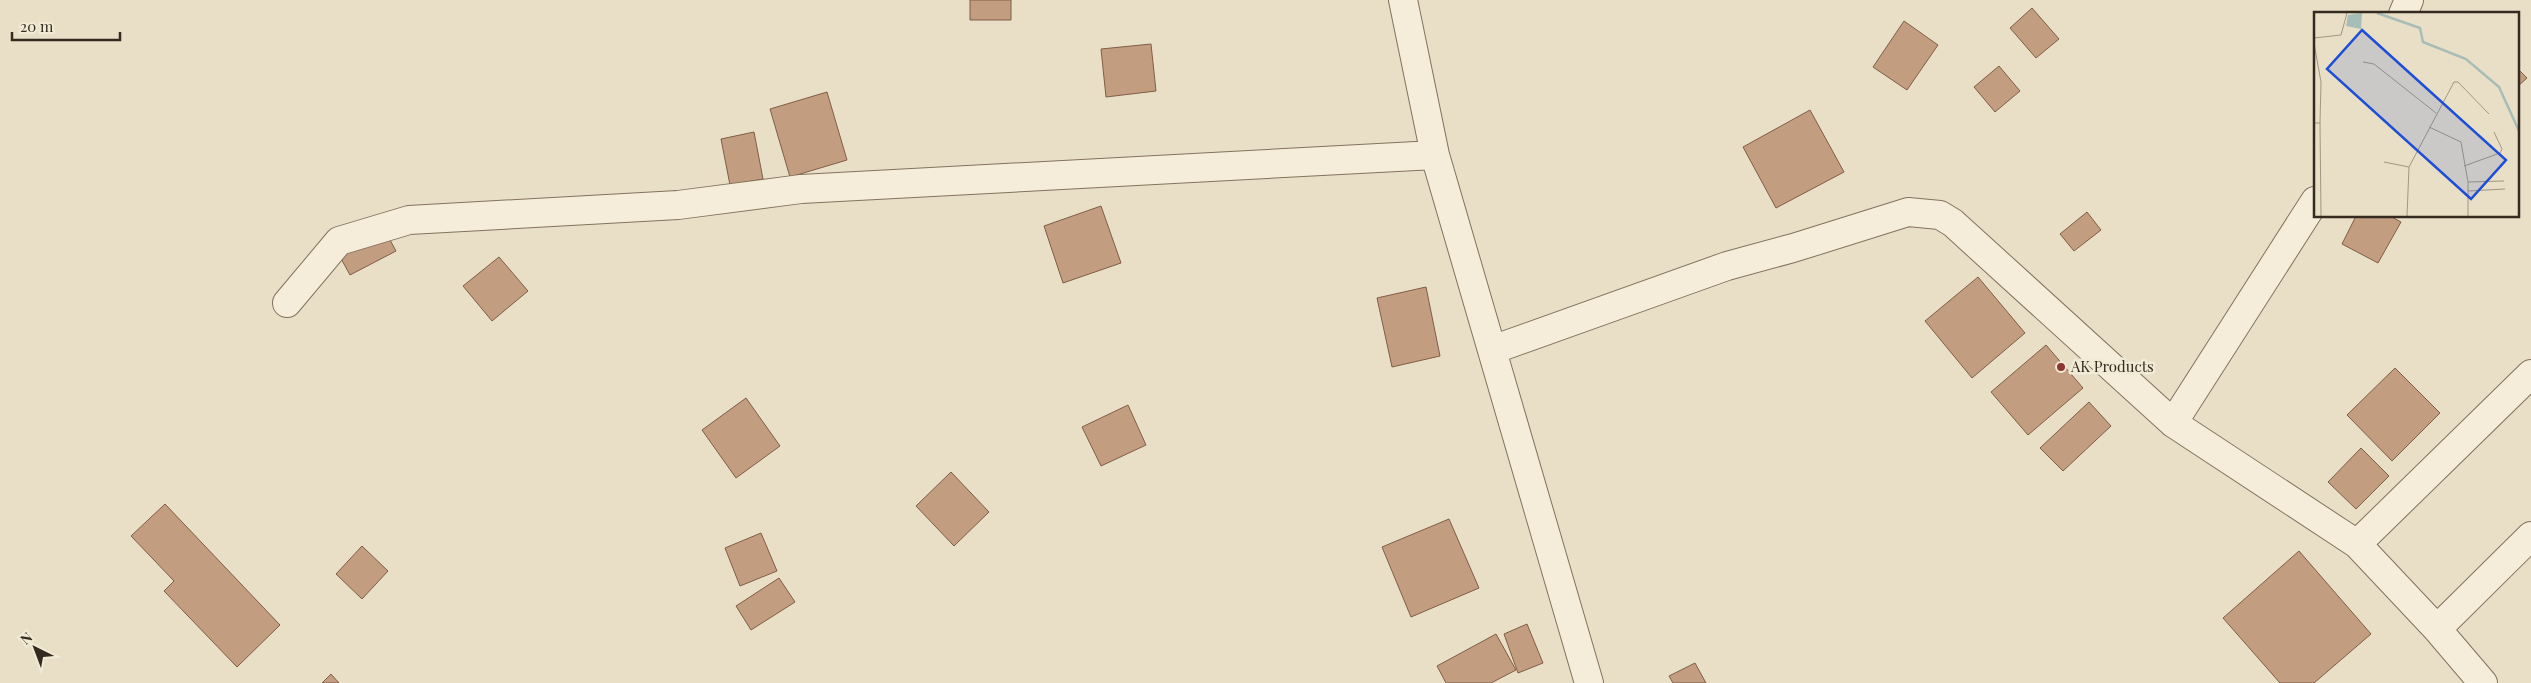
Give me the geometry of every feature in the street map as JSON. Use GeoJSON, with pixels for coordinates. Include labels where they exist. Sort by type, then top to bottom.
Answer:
{"type":"FeatureCollection","features":[{"type":"Feature","properties":{"kind":"street"},"geometry":{"type":"LineString","coordinates":[[1403,0],[1435,155],[1589,683]]}},
{"type":"Feature","properties":{"kind":"street"},"geometry":{"type":"LineString","coordinates":[[2404,12],[2409,0]]}},
{"type":"Feature","properties":{"kind":"street"},"geometry":{"type":"LineString","coordinates":[[287,303],[339,241],[409,220],[678,205],[801,189],[1435,155]]}},
{"type":"Feature","properties":{"kind":"street"},"geometry":{"type":"LineString","coordinates":[[2173,423],[2314,203]]}},
{"type":"Feature","properties":{"kind":"street"},"geometry":{"type":"LineString","coordinates":[[1492,350],[1727,266],[1793,248],[1908,212],[1940,215],[1953,223],[2173,423],[2357,544],[2437,629],[2483,683]]}},
{"type":"Feature","properties":{"kind":"street"},"geometry":{"type":"LineString","coordinates":[[2357,544],[2531,374]]}},
{"type":"Feature","properties":{"kind":"street"},"geometry":{"type":"LineString","coordinates":[[2437,629],[2531,536]]}},
{"type":"Feature","properties":{"kind":"building"},"geometry":{"type":"Polygon","coordinates":[[[970,0],[1011,0],[1011,20],[970,20],[970,0]]]}},
{"type":"Feature","properties":{"kind":"building"},"geometry":{"type":"Polygon","coordinates":[[[2032,8],[2059,39],[2036,58],[2010,28],[2032,8]]]}},
{"type":"Feature","properties":{"kind":"building"},"geometry":{"type":"Polygon","coordinates":[[[1904,21],[1938,45],[1907,90],[1873,67],[1904,21]]]}},
{"type":"Feature","properties":{"kind":"building"},"geometry":{"type":"Polygon","coordinates":[[[1151,44],[1156,91],[1106,97],[1101,49],[1151,44]]]}},
{"type":"Feature","properties":{"kind":"building"},"geometry":{"type":"Polygon","coordinates":[[[1999,66],[2020,91],[1995,112],[1974,87],[1999,66]]]}},
{"type":"Feature","properties":{"kind":"building"},"geometry":{"type":"Polygon","coordinates":[[[2518,69],[2527,78],[2518,86],[2518,69]]]}},
{"type":"Feature","properties":{"kind":"building"},"geometry":{"type":"Polygon","coordinates":[[[827,92],[847,160],[790,177],[770,109],[827,92]]]}},
{"type":"Feature","properties":{"kind":"building"},"geometry":{"type":"Polygon","coordinates":[[[1810,110],[1844,172],[1776,208],[1743,147],[1810,110]]]}},
{"type":"Feature","properties":{"kind":"building"},"geometry":{"type":"Polygon","coordinates":[[[754,132],[763,179],[730,185],[721,139],[754,132]]]}},
{"type":"Feature","properties":{"kind":"building"},"geometry":{"type":"Polygon","coordinates":[[[1101,206],[1121,263],[1063,283],[1044,226],[1101,206]]]}},
{"type":"Feature","properties":{"kind":"building"},"geometry":{"type":"Polygon","coordinates":[[[2087,212],[2101,230],[2074,251],[2060,234],[2087,212]]]}},
{"type":"Feature","properties":{"kind":"building"},"geometry":{"type":"Polygon","coordinates":[[[2355,218],[2394,218],[2401,222],[2378,263],[2342,244],[2355,218]]]}},
{"type":"Feature","properties":{"kind":"building"},"geometry":{"type":"Polygon","coordinates":[[[384,229],[396,251],[350,275],[338,253],[384,229]]]}},
{"type":"Feature","properties":{"kind":"building"},"geometry":{"type":"Polygon","coordinates":[[[499,257],[528,291],[492,321],[463,286],[499,257]]]}},
{"type":"Feature","properties":{"kind":"building"},"geometry":{"type":"Polygon","coordinates":[[[1978,277],[2025,333],[1972,378],[1925,321],[1978,277]]]}},
{"type":"Feature","properties":{"kind":"building"},"geometry":{"type":"Polygon","coordinates":[[[1426,287],[1440,356],[1392,367],[1377,298],[1426,287]]]}},
{"type":"Feature","properties":{"kind":"building"},"geometry":{"type":"Polygon","coordinates":[[[2046,345],[2083,388],[2028,435],[1991,392],[2046,345]]]}},
{"type":"Feature","properties":{"kind":"building"},"geometry":{"type":"Polygon","coordinates":[[[2395,368],[2440,413],[2392,461],[2347,415],[2395,368]]]}},
{"type":"Feature","properties":{"kind":"building"},"geometry":{"type":"Polygon","coordinates":[[[746,398],[780,446],[736,478],[702,430],[746,398]]]}},
{"type":"Feature","properties":{"kind":"building"},"geometry":{"type":"Polygon","coordinates":[[[2089,402],[2111,426],[2063,471],[2040,448],[2089,402]]]}},
{"type":"Feature","properties":{"kind":"building"},"geometry":{"type":"Polygon","coordinates":[[[1128,405],[1146,445],[1101,466],[1082,427],[1128,405]]]}},
{"type":"Feature","properties":{"kind":"building"},"geometry":{"type":"Polygon","coordinates":[[[2361,448],[2389,476],[2356,509],[2328,482],[2361,448]]]}},
{"type":"Feature","properties":{"kind":"building"},"geometry":{"type":"Polygon","coordinates":[[[951,472],[989,512],[954,546],[916,506],[951,472]]]}},
{"type":"Feature","properties":{"kind":"building"},"geometry":{"type":"Polygon","coordinates":[[[165,504],[280,625],[237,667],[164,591],[174,581],[131,536],[165,504]]]}},
{"type":"Feature","properties":{"kind":"building"},"geometry":{"type":"Polygon","coordinates":[[[1449,519],[1479,588],[1411,617],[1382,547],[1449,519]]]}},
{"type":"Feature","properties":{"kind":"building"},"geometry":{"type":"Polygon","coordinates":[[[761,533],[777,571],[740,586],[725,548],[761,533]]]}},
{"type":"Feature","properties":{"kind":"building"},"geometry":{"type":"Polygon","coordinates":[[[362,546],[388,571],[362,599],[336,574],[362,546]]]}},
{"type":"Feature","properties":{"kind":"building"},"geometry":{"type":"Polygon","coordinates":[[[2299,551],[2371,634],[2314,683],[2280,683],[2223,618],[2299,551]]]}},
{"type":"Feature","properties":{"kind":"building"},"geometry":{"type":"Polygon","coordinates":[[[779,578],[795,602],[751,630],[736,606],[779,578]]]}},
{"type":"Feature","properties":{"kind":"building"},"geometry":{"type":"Polygon","coordinates":[[[1527,624],[1543,663],[1518,673],[1504,634],[1527,624]]]}},
{"type":"Feature","properties":{"kind":"building"},"geometry":{"type":"Polygon","coordinates":[[[1496,634],[1516,670],[1491,683],[1446,683],[1437,666],[1496,634]]]}},
{"type":"Feature","properties":{"kind":"building"},"geometry":{"type":"Polygon","coordinates":[[[1695,663],[1706,683],[1673,683],[1669,676],[1695,663]]]}},
{"type":"Feature","properties":{"kind":"building"},"geometry":{"type":"Polygon","coordinates":[[[331,674],[339,683],[322,683],[331,674]]]}},
{"type":"Feature","properties":{"kind":"place","name":"AK Products"},"geometry":{"type":"Point","coordinates":[2061,367]}}]}
